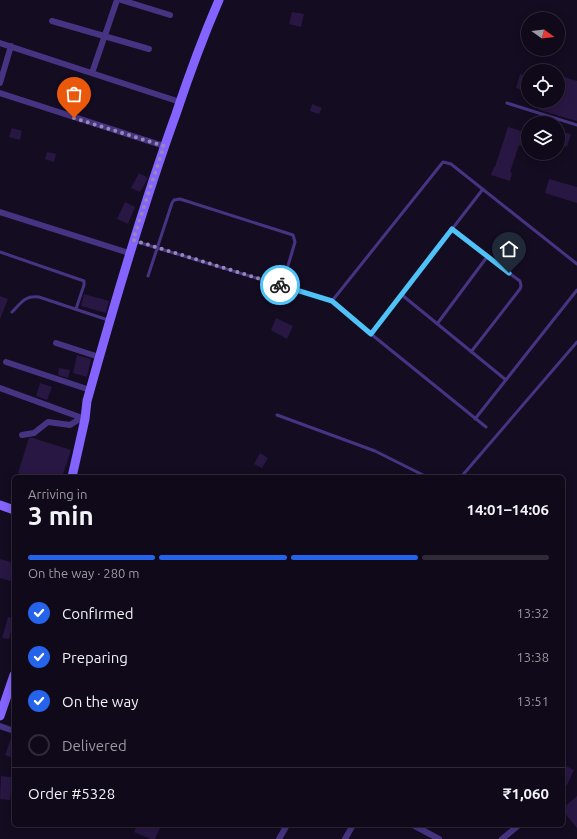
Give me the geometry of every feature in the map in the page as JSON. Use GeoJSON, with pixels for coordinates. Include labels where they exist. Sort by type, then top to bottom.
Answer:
{"type":"FeatureCollection","features":[{"type":"Feature","properties":{"kind":"street"},"geometry":{"type":"LineString","coordinates":[[92,73],[117,0]]}},
{"type":"Feature","properties":{"kind":"street"},"geometry":{"type":"LineString","coordinates":[[121,0],[170,15]]}},
{"type":"Feature","properties":{"kind":"street"},"geometry":{"type":"LineString","coordinates":[[72,475],[86,401],[133,240],[164,146],[205,31],[219,0]]}},
{"type":"Feature","properties":{"kind":"street"},"geometry":{"type":"LineString","coordinates":[[52,21],[149,49]]}},
{"type":"Feature","properties":{"kind":"street"},"geometry":{"type":"LineString","coordinates":[[0,43],[180,102]]}},
{"type":"Feature","properties":{"kind":"street"},"geometry":{"type":"LineString","coordinates":[[0,83],[11,46]]}},
{"type":"Feature","properties":{"kind":"street"},"geometry":{"type":"LineString","coordinates":[[0,94],[164,146]]}},
{"type":"Feature","properties":{"kind":"street"},"geometry":{"type":"LineString","coordinates":[[0,212],[129,253]]}},
{"type":"Feature","properties":{"kind":"street"},"geometry":{"type":"LineString","coordinates":[[56,343],[99,357]]}},
{"type":"Feature","properties":{"kind":"street"},"geometry":{"type":"LineString","coordinates":[[6,362],[90,390]]}},
{"type":"Feature","properties":{"kind":"street"},"geometry":{"type":"LineString","coordinates":[[0,388],[83,419]]}},
{"type":"Feature","properties":{"kind":"street"},"geometry":{"type":"LineString","coordinates":[[22,435],[34,433],[48,422],[70,425],[83,419]]}},
{"type":"Feature","properties":{"kind":"street"},"geometry":{"type":"LineString","coordinates":[[0,505],[12,509]]}},
{"type":"Feature","properties":{"kind":"street"},"geometry":{"type":"LineString","coordinates":[[0,716],[12,681]]}},
{"type":"Feature","properties":{"kind":"street"},"geometry":{"type":"LineString","coordinates":[[0,726],[12,730]]}},
{"type":"Feature","properties":{"kind":"street"},"geometry":{"type":"LineString","coordinates":[[279,839],[286,827]]}},
{"type":"Feature","properties":{"kind":"street"},"geometry":{"type":"LineString","coordinates":[[346,839],[352,827]]}},
{"type":"Feature","properties":{"kind":"street"},"geometry":{"type":"LineString","coordinates":[[417,827],[439,839]]}},
{"type":"Feature","properties":{"kind":"street"},"geometry":{"type":"LineString","coordinates":[[502,839],[517,827]]}},
{"type":"Feature","properties":{"kind":"lane"},"geometry":{"type":"LineString","coordinates":[[507,103],[577,125]]}},
{"type":"Feature","properties":{"kind":"lane"},"geometry":{"type":"LineString","coordinates":[[332,301],[443,162],[451,164],[577,264]]}},
{"type":"Feature","properties":{"kind":"lane"},"geometry":{"type":"LineString","coordinates":[[371,334],[483,189]]}},
{"type":"Feature","properties":{"kind":"lane"},"geometry":{"type":"LineString","coordinates":[[148,276],[172,203],[174,200],[180,199],[293,235],[295,242],[282,286]]}},
{"type":"Feature","properties":{"kind":"lane"},"geometry":{"type":"LineString","coordinates":[[452,229],[520,281],[521,286],[471,352]]}},
{"type":"Feature","properties":{"kind":"lane"},"geometry":{"type":"LineString","coordinates":[[133,240],[332,301],[486,427]]}},
{"type":"Feature","properties":{"kind":"lane"},"geometry":{"type":"LineString","coordinates":[[0,252],[84,281],[76,309]]}},
{"type":"Feature","properties":{"kind":"lane"},"geometry":{"type":"LineString","coordinates":[[437,324],[487,257]]}},
{"type":"Feature","properties":{"kind":"lane"},"geometry":{"type":"LineString","coordinates":[[475,418],[577,290]]}},
{"type":"Feature","properties":{"kind":"lane"},"geometry":{"type":"LineString","coordinates":[[402,295],[506,380]]}},
{"type":"Feature","properties":{"kind":"lane"},"geometry":{"type":"LineString","coordinates":[[12,312],[26,298],[31,296],[39,296],[109,320]]}},
{"type":"Feature","properties":{"kind":"lane"},"geometry":{"type":"LineString","coordinates":[[463,475],[577,342]]}},
{"type":"Feature","properties":{"kind":"lane"},"geometry":{"type":"LineString","coordinates":[[277,415],[375,451],[423,475]]}},
{"type":"Feature","properties":{"kind":"building"},"geometry":{"type":"Polygon","coordinates":[[[292,12],[304,14],[301,27],[289,24],[292,12]]]}},
{"type":"Feature","properties":{"kind":"building"},"geometry":{"type":"Polygon","coordinates":[[[520,74],[521,89],[516,88],[520,74]]]}},
{"type":"Feature","properties":{"kind":"building"},"geometry":{"type":"Polygon","coordinates":[[[565,77],[577,81],[577,121],[565,118],[565,116],[539,110],[540,108],[565,108],[565,77]]]}},
{"type":"Feature","properties":{"kind":"building"},"geometry":{"type":"Polygon","coordinates":[[[312,104],[322,108],[319,114],[310,111],[312,104]]]}},
{"type":"Feature","properties":{"kind":"building"},"geometry":{"type":"Polygon","coordinates":[[[508,127],[521,131],[521,146],[519,145],[510,172],[512,173],[510,181],[491,175],[508,127]]]}},
{"type":"Feature","properties":{"kind":"building"},"geometry":{"type":"Polygon","coordinates":[[[12,128],[22,131],[20,140],[9,137],[12,128]]]}},
{"type":"Feature","properties":{"kind":"building"},"geometry":{"type":"Polygon","coordinates":[[[565,133],[571,134],[567,147],[565,146],[565,133]]]}},
{"type":"Feature","properties":{"kind":"building"},"geometry":{"type":"Polygon","coordinates":[[[47,152],[56,154],[54,162],[45,159],[47,152]]]}},
{"type":"Feature","properties":{"kind":"building"},"geometry":{"type":"Polygon","coordinates":[[[139,173],[148,178],[140,192],[131,188],[139,173]]]}},
{"type":"Feature","properties":{"kind":"building"},"geometry":{"type":"Polygon","coordinates":[[[549,179],[577,187],[577,203],[545,193],[549,179]]]}},
{"type":"Feature","properties":{"kind":"building"},"geometry":{"type":"Polygon","coordinates":[[[125,202],[135,207],[128,224],[117,219],[125,202]]]}},
{"type":"Feature","properties":{"kind":"building"},"geometry":{"type":"Polygon","coordinates":[[[84,294],[109,301],[106,313],[81,306],[84,294]]]}},
{"type":"Feature","properties":{"kind":"building"},"geometry":{"type":"Polygon","coordinates":[[[0,296],[8,299],[0,319],[0,296]]]}},
{"type":"Feature","properties":{"kind":"building"},"geometry":{"type":"Polygon","coordinates":[[[276,318],[293,326],[287,339],[271,330],[276,318]]]}},
{"type":"Feature","properties":{"kind":"building"},"geometry":{"type":"Polygon","coordinates":[[[77,355],[91,359],[87,377],[73,373],[77,355]]]}},
{"type":"Feature","properties":{"kind":"building"},"geometry":{"type":"Polygon","coordinates":[[[59,368],[70,370],[68,378],[58,375],[59,368]]]}},
{"type":"Feature","properties":{"kind":"building"},"geometry":{"type":"Polygon","coordinates":[[[40,383],[52,387],[47,400],[36,396],[40,383]]]}},
{"type":"Feature","properties":{"kind":"building"},"geometry":{"type":"Polygon","coordinates":[[[29,438],[71,450],[63,475],[24,475],[18,473],[29,438]]]}},
{"type":"Feature","properties":{"kind":"building"},"geometry":{"type":"Polygon","coordinates":[[[260,453],[268,458],[262,468],[254,464],[260,453]]]}},
{"type":"Feature","properties":{"kind":"building"},"geometry":{"type":"Polygon","coordinates":[[[0,559],[12,562],[12,581],[0,578],[0,559]]]}},
{"type":"Feature","properties":{"kind":"building"},"geometry":{"type":"Polygon","coordinates":[[[8,617],[12,618],[12,627],[9,639],[2,638],[8,617]]]}},
{"type":"Feature","properties":{"kind":"building"},"geometry":{"type":"Polygon","coordinates":[[[12,735],[12,757],[5,755],[12,735]]]}},
{"type":"Feature","properties":{"kind":"building"},"geometry":{"type":"Polygon","coordinates":[[[565,765],[574,770],[567,785],[565,784],[565,765]]]}},
{"type":"Feature","properties":{"kind":"building"},"geometry":{"type":"Polygon","coordinates":[[[1,776],[12,777],[10,800],[0,799],[1,776]]]}},
{"type":"Feature","properties":{"kind":"building"},"geometry":{"type":"Polygon","coordinates":[[[577,796],[577,828],[565,813],[565,806],[577,796]]]}},
{"type":"Feature","properties":{"kind":"building"},"geometry":{"type":"Polygon","coordinates":[[[136,827],[160,827],[155,839],[151,839],[134,832],[136,827]]]}},
{"type":"Feature","properties":{"kind":"way so far"},"geometry":{"type":"LineString","coordinates":[[74,118],[164,146],[133,240],[280,285]]}},
{"type":"Feature","properties":{"kind":"route"},"geometry":{"type":"LineString","coordinates":[[280,285],[332,301],[371,334],[452,229],[509,273]]}}]}
